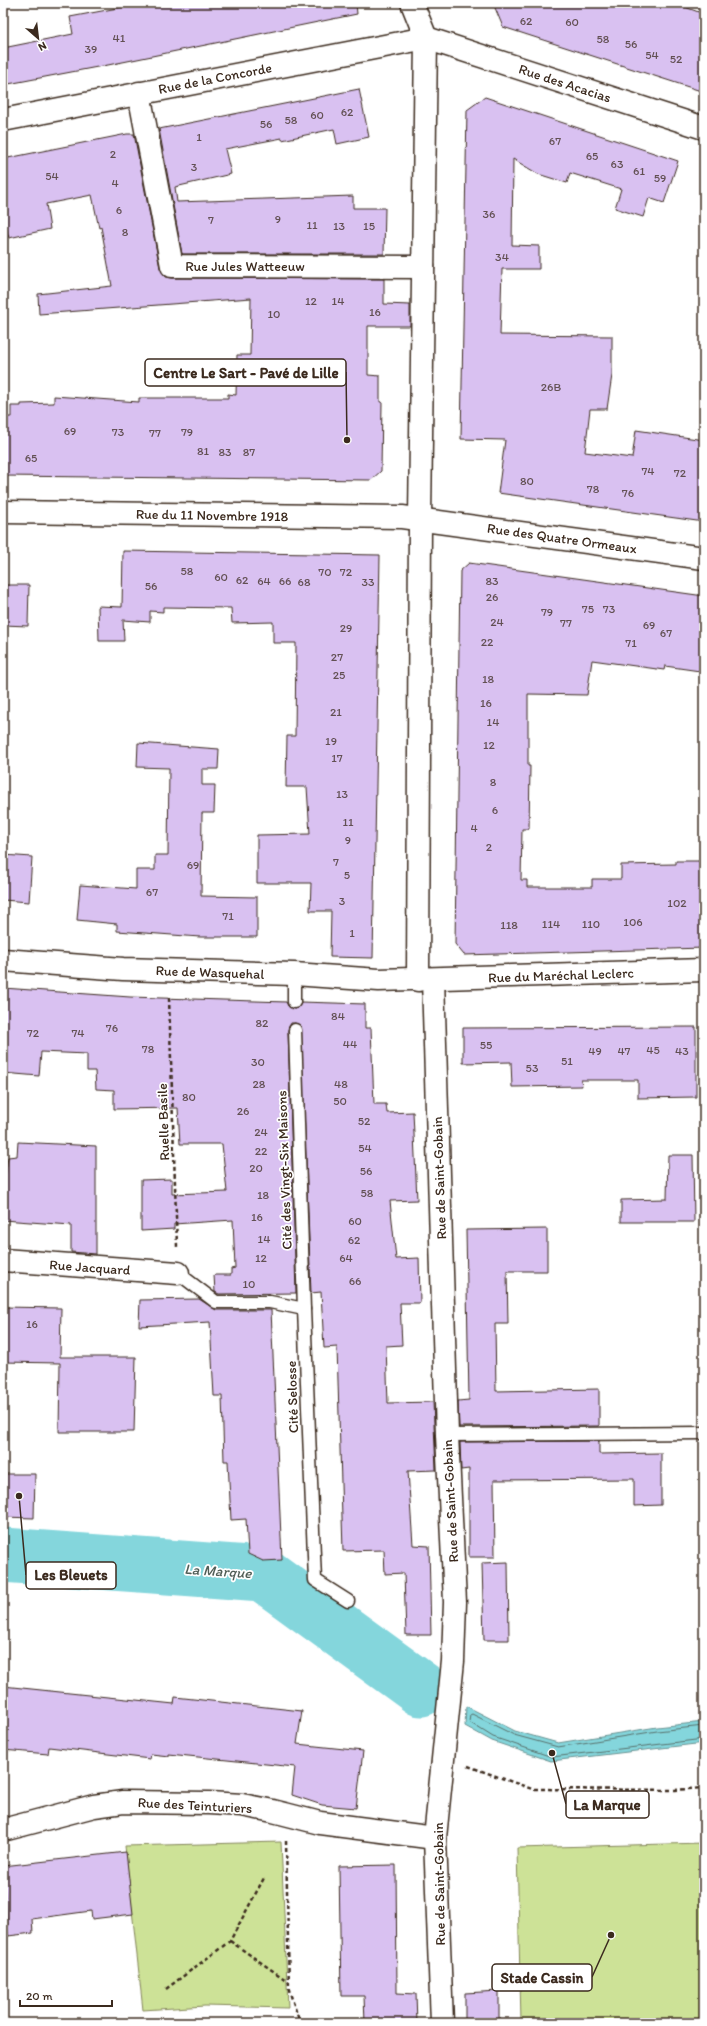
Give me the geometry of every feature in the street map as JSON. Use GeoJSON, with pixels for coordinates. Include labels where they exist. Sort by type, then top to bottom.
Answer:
{"type":"FeatureCollection","features":[{"type":"Feature","properties":{"kind":"street"},"geometry":{"type":"LineString","coordinates":[[412,3],[426,38]]}},
{"type":"Feature","properties":{"kind":"street","name":"Rue de la Concorde"},"geometry":{"type":"LineString","coordinates":[[3,120],[426,38]]}},
{"type":"Feature","properties":{"kind":"street","name":"Rue des Acacias"},"geometry":{"type":"LineString","coordinates":[[426,38],[704,128]]}},
{"type":"Feature","properties":{"kind":"street","name":"Rue de Saint-Gobain"},"geometry":{"type":"LineString","coordinates":[[426,38],[420,519],[426,979],[455,1630],[444,1757],[435,1838],[442,2023]]}},
{"type":"Feature","properties":{"kind":"street","name":"Rue Jules Watteeuw"},"geometry":{"type":"LineString","coordinates":[[139,93],[172,266],[423,267]]}},
{"type":"Feature","properties":{"kind":"street","name":"Rue du 11 Novembre 1918"},"geometry":{"type":"LineString","coordinates":[[3,512],[402,517],[420,519]]}},
{"type":"Feature","properties":{"kind":"street","name":"Rue des Quatre Ormeaux"},"geometry":{"type":"LineString","coordinates":[[420,519],[704,558]]}},
{"type":"Feature","properties":{"kind":"street","name":"Rue de Wasquehal"},"geometry":{"type":"LineString","coordinates":[[3,960],[168,970],[294,974],[379,980],[426,979]]}},
{"type":"Feature","properties":{"kind":"street","name":"Rue du Maréchal Leclerc"},"geometry":{"type":"LineString","coordinates":[[426,979],[704,970]]}},
{"type":"Feature","properties":{"kind":"street","name":"Rue Jacquard"},"geometry":{"type":"LineString","coordinates":[[3,1260],[178,1274]]}},
{"type":"Feature","properties":{"kind":"street","name":"Rue des Teinturiers"},"geometry":{"type":"LineString","coordinates":[[3,1830],[94,1806],[122,1802],[242,1805],[320,1823],[435,1838]]}},
{"type":"Feature","properties":{"kind":"lane"},"geometry":{"type":"LineString","coordinates":[[294,974],[294,1002]]}},
{"type":"Feature","properties":{"kind":"lane","name":"Cité des Vingt-Six Maisons"},"geometry":{"type":"LineString","coordinates":[[295,1030],[304,1309]]}},
{"type":"Feature","properties":{"kind":"lane"},"geometry":{"type":"LineString","coordinates":[[178,1274],[216,1302],[270,1302],[304,1309]]}},
{"type":"Feature","properties":{"kind":"lane","name":"Cité Selosse"},"geometry":{"type":"LineString","coordinates":[[304,1309],[315,1580],[348,1601]]}},
{"type":"Feature","properties":{"kind":"lane"},"geometry":{"type":"LineString","coordinates":[[447,1435],[704,1433]]}},
{"type":"Feature","properties":{"kind":"path","name":"Ruelle Basile"},"geometry":{"type":"LineString","coordinates":[[168,970],[178,1274]]}},
{"type":"Feature","properties":{"kind":"path"},"geometry":{"type":"LineString","coordinates":[[444,1757],[532,1789],[675,1790],[704,1788]]}},
{"type":"Feature","properties":{"kind":"path"},"geometry":{"type":"LineString","coordinates":[[285,1814],[289,1990],[300,2023]]}},
{"type":"Feature","properties":{"kind":"path"},"geometry":{"type":"LineString","coordinates":[[166,1989],[230,1941],[264,1878]]}},
{"type":"Feature","properties":{"kind":"path"},"geometry":{"type":"LineString","coordinates":[[230,1941],[289,1982]]}},
{"type":"Feature","properties":{"kind":"green space"},"geometry":{"type":"Polygon","coordinates":[[[281,1842],[288,2008],[205,2006],[143,2010],[125,1846],[281,1842]]]}},
{"type":"Feature","properties":{"kind":"green space"},"geometry":{"type":"Polygon","coordinates":[[[704,1843],[704,2023],[521,2023],[517,1848],[704,1843]]]}},
{"type":"Feature","properties":{"kind":"water"},"geometry":{"type":"Polygon","coordinates":[[[466,1706],[515,1731],[558,1743],[657,1727],[704,1722],[704,1743],[551,1761],[492,1741],[465,1726],[466,1706]]]}},
{"type":"Feature","properties":{"kind":"building"},"geometry":{"type":"Polygon","coordinates":[[[144,3],[356,3],[357,14],[3,85],[3,48],[73,34],[70,17],[144,3]]]}},
{"type":"Feature","properties":{"kind":"building"},"geometry":{"type":"Polygon","coordinates":[[[493,3],[674,3],[704,14],[704,92],[503,27],[493,3]]]}},
{"type":"Feature","properties":{"kind":"building"},"geometry":{"type":"Polygon","coordinates":[[[359,89],[369,137],[337,144],[334,129],[282,140],[282,138],[225,149],[231,174],[175,187],[177,202],[353,196],[353,208],[385,208],[384,254],[182,254],[159,129],[359,89]]]}},
{"type":"Feature","properties":{"kind":"building"},"geometry":{"type":"Polygon","coordinates":[[[485,97],[678,161],[664,203],[649,198],[643,217],[615,208],[621,189],[570,173],[567,183],[538,174],[513,159],[512,245],[539,246],[539,269],[502,269],[500,335],[612,336],[612,375],[607,409],[590,409],[585,452],[632,458],[636,430],[704,440],[704,522],[498,493],[505,440],[461,439],[467,110],[485,97]]]}},
{"type":"Feature","properties":{"kind":"building"},"geometry":{"type":"Polygon","coordinates":[[[127,134],[134,134],[160,268],[166,277],[384,279],[384,304],[410,305],[410,326],[368,326],[368,375],[380,376],[380,402],[382,402],[381,471],[371,480],[3,476],[3,417],[11,417],[11,406],[21,406],[21,404],[54,403],[54,396],[139,402],[139,398],[228,398],[228,394],[236,395],[237,355],[250,355],[251,298],[39,314],[38,294],[112,286],[101,227],[99,228],[92,195],[46,204],[50,229],[9,238],[6,227],[3,228],[3,159],[127,134]]]}},
{"type":"Feature","properties":{"kind":"building"},"geometry":{"type":"Polygon","coordinates":[[[123,551],[380,555],[373,958],[330,957],[331,911],[310,911],[311,883],[257,883],[257,835],[310,834],[307,787],[286,787],[287,736],[295,736],[296,643],[273,643],[273,622],[232,623],[231,608],[163,607],[163,612],[150,611],[150,622],[123,620],[124,641],[99,641],[98,606],[122,607],[123,551]]]}},
{"type":"Feature","properties":{"kind":"building"},"geometry":{"type":"Polygon","coordinates":[[[469,563],[704,596],[704,638],[700,671],[665,666],[664,670],[592,660],[587,695],[528,694],[528,766],[530,766],[529,829],[522,829],[521,880],[527,880],[527,887],[592,887],[592,879],[621,879],[621,865],[676,864],[676,861],[704,861],[704,948],[464,955],[455,944],[460,571],[469,563]]]}},
{"type":"Feature","properties":{"kind":"building"},"geometry":{"type":"Polygon","coordinates":[[[3,585],[29,585],[28,626],[3,625],[3,585]]]}},
{"type":"Feature","properties":{"kind":"building"},"geometry":{"type":"Polygon","coordinates":[[[138,743],[219,749],[218,769],[202,769],[202,785],[215,785],[214,813],[202,813],[201,896],[257,897],[257,937],[200,937],[117,931],[117,924],[77,920],[80,885],[136,889],[136,870],[155,870],[155,855],[168,855],[169,768],[137,767],[138,743]]]}},
{"type":"Feature","properties":{"kind":"building"},"geometry":{"type":"Polygon","coordinates":[[[3,855],[32,857],[29,902],[3,900],[3,855]]]}},
{"type":"Feature","properties":{"kind":"building"},"geometry":{"type":"Polygon","coordinates":[[[3,988],[130,997],[286,1002],[288,1006],[294,1009],[298,1008],[301,1002],[365,1004],[365,1028],[371,1028],[374,1104],[386,1104],[387,1113],[413,1112],[417,1200],[390,1201],[396,1259],[419,1258],[420,1303],[400,1303],[402,1345],[386,1346],[388,1403],[433,1402],[436,1470],[408,1471],[413,1545],[429,1546],[431,1635],[406,1635],[404,1573],[385,1574],[384,1550],[343,1551],[337,1347],[324,1348],[321,1292],[311,1293],[301,1026],[291,1023],[288,1030],[296,1293],[219,1294],[215,1292],[214,1275],[231,1275],[231,1269],[235,1268],[233,1220],[174,1224],[174,1229],[141,1231],[141,1180],[172,1179],[172,1194],[227,1192],[222,1144],[180,1144],[178,1108],[114,1109],[114,1090],[96,1089],[95,1071],[87,1071],[87,1054],[41,1052],[39,1076],[3,1073],[3,988]]]}},
{"type":"Feature","properties":{"kind":"building"},"geometry":{"type":"Polygon","coordinates":[[[696,1027],[696,1097],[638,1098],[638,1080],[581,1080],[582,1086],[512,1087],[511,1062],[463,1063],[463,1028],[696,1027]]]}},
{"type":"Feature","properties":{"kind":"building"},"geometry":{"type":"Polygon","coordinates":[[[18,1142],[96,1146],[96,1254],[71,1252],[71,1225],[3,1220],[3,1192],[8,1157],[17,1156],[18,1142]]]}},
{"type":"Feature","properties":{"kind":"building"},"geometry":{"type":"Polygon","coordinates":[[[668,1155],[693,1155],[694,1222],[621,1222],[621,1200],[667,1199],[668,1155]]]}},
{"type":"Feature","properties":{"kind":"building"},"geometry":{"type":"Polygon","coordinates":[[[547,1229],[547,1271],[507,1271],[508,1324],[495,1324],[496,1391],[599,1389],[599,1426],[459,1427],[458,1401],[469,1400],[466,1230],[547,1229]]]}},
{"type":"Feature","properties":{"kind":"building"},"geometry":{"type":"Polygon","coordinates":[[[199,1299],[216,1310],[271,1310],[282,1560],[263,1561],[248,1554],[246,1519],[231,1520],[228,1461],[224,1461],[222,1396],[214,1396],[210,1322],[139,1326],[140,1300],[199,1299]]]}},
{"type":"Feature","properties":{"kind":"building"},"geometry":{"type":"Polygon","coordinates":[[[3,1307],[61,1308],[60,1357],[136,1357],[134,1432],[59,1432],[60,1363],[3,1362],[3,1307]]]}},
{"type":"Feature","properties":{"kind":"building"},"geometry":{"type":"Polygon","coordinates":[[[599,1441],[599,1454],[661,1453],[661,1505],[634,1506],[634,1479],[494,1480],[495,1557],[469,1557],[469,1469],[461,1470],[460,1442],[599,1441]]]}},
{"type":"Feature","properties":{"kind":"building"},"geometry":{"type":"Polygon","coordinates":[[[3,1474],[35,1474],[34,1518],[3,1517],[3,1474]]]}},
{"type":"Feature","properties":{"kind":"building"},"geometry":{"type":"Polygon","coordinates":[[[508,1562],[509,1640],[484,1640],[482,1563],[508,1562]]]}},
{"type":"Feature","properties":{"kind":"building"},"geometry":{"type":"Polygon","coordinates":[[[3,1686],[174,1704],[175,1697],[302,1711],[297,1744],[363,1751],[356,1808],[322,1805],[292,1795],[295,1767],[169,1754],[169,1756],[151,1754],[150,1759],[49,1747],[48,1754],[3,1750],[3,1686]]]}},
{"type":"Feature","properties":{"kind":"building"},"geometry":{"type":"Polygon","coordinates":[[[126,1852],[133,1914],[92,1919],[91,1911],[32,1919],[33,1933],[8,1936],[3,1866],[126,1852]]]}},
{"type":"Feature","properties":{"kind":"building"},"geometry":{"type":"Polygon","coordinates":[[[396,1865],[397,1993],[416,1994],[417,2023],[365,2023],[364,1996],[341,1996],[339,1866],[396,1865]]]}},
{"type":"Feature","properties":{"kind":"building"},"geometry":{"type":"Polygon","coordinates":[[[499,1991],[499,2023],[465,2023],[465,1993],[499,1991]]]}},
{"type":"Feature","properties":{"kind":"waterway","name":"La Marque"},"geometry":{"type":"LineString","coordinates":[[3,1555],[263,1574],[421,1689]]}},
{"type":"Feature","properties":{"kind":"place","name":"Centre Le Sart - Pavé de Lille"},"geometry":{"type":"Point","coordinates":[347,440]}},
{"type":"Feature","properties":{"kind":"place","name":"Les Bleuets"},"geometry":{"type":"Point","coordinates":[19,1496]}},
{"type":"Feature","properties":{"kind":"place","name":"La Marque"},"geometry":{"type":"Point","coordinates":[552,1753]}},
{"type":"Feature","properties":{"kind":"place","name":"Stade Cassin"},"geometry":{"type":"Point","coordinates":[611,1935]}}]}
